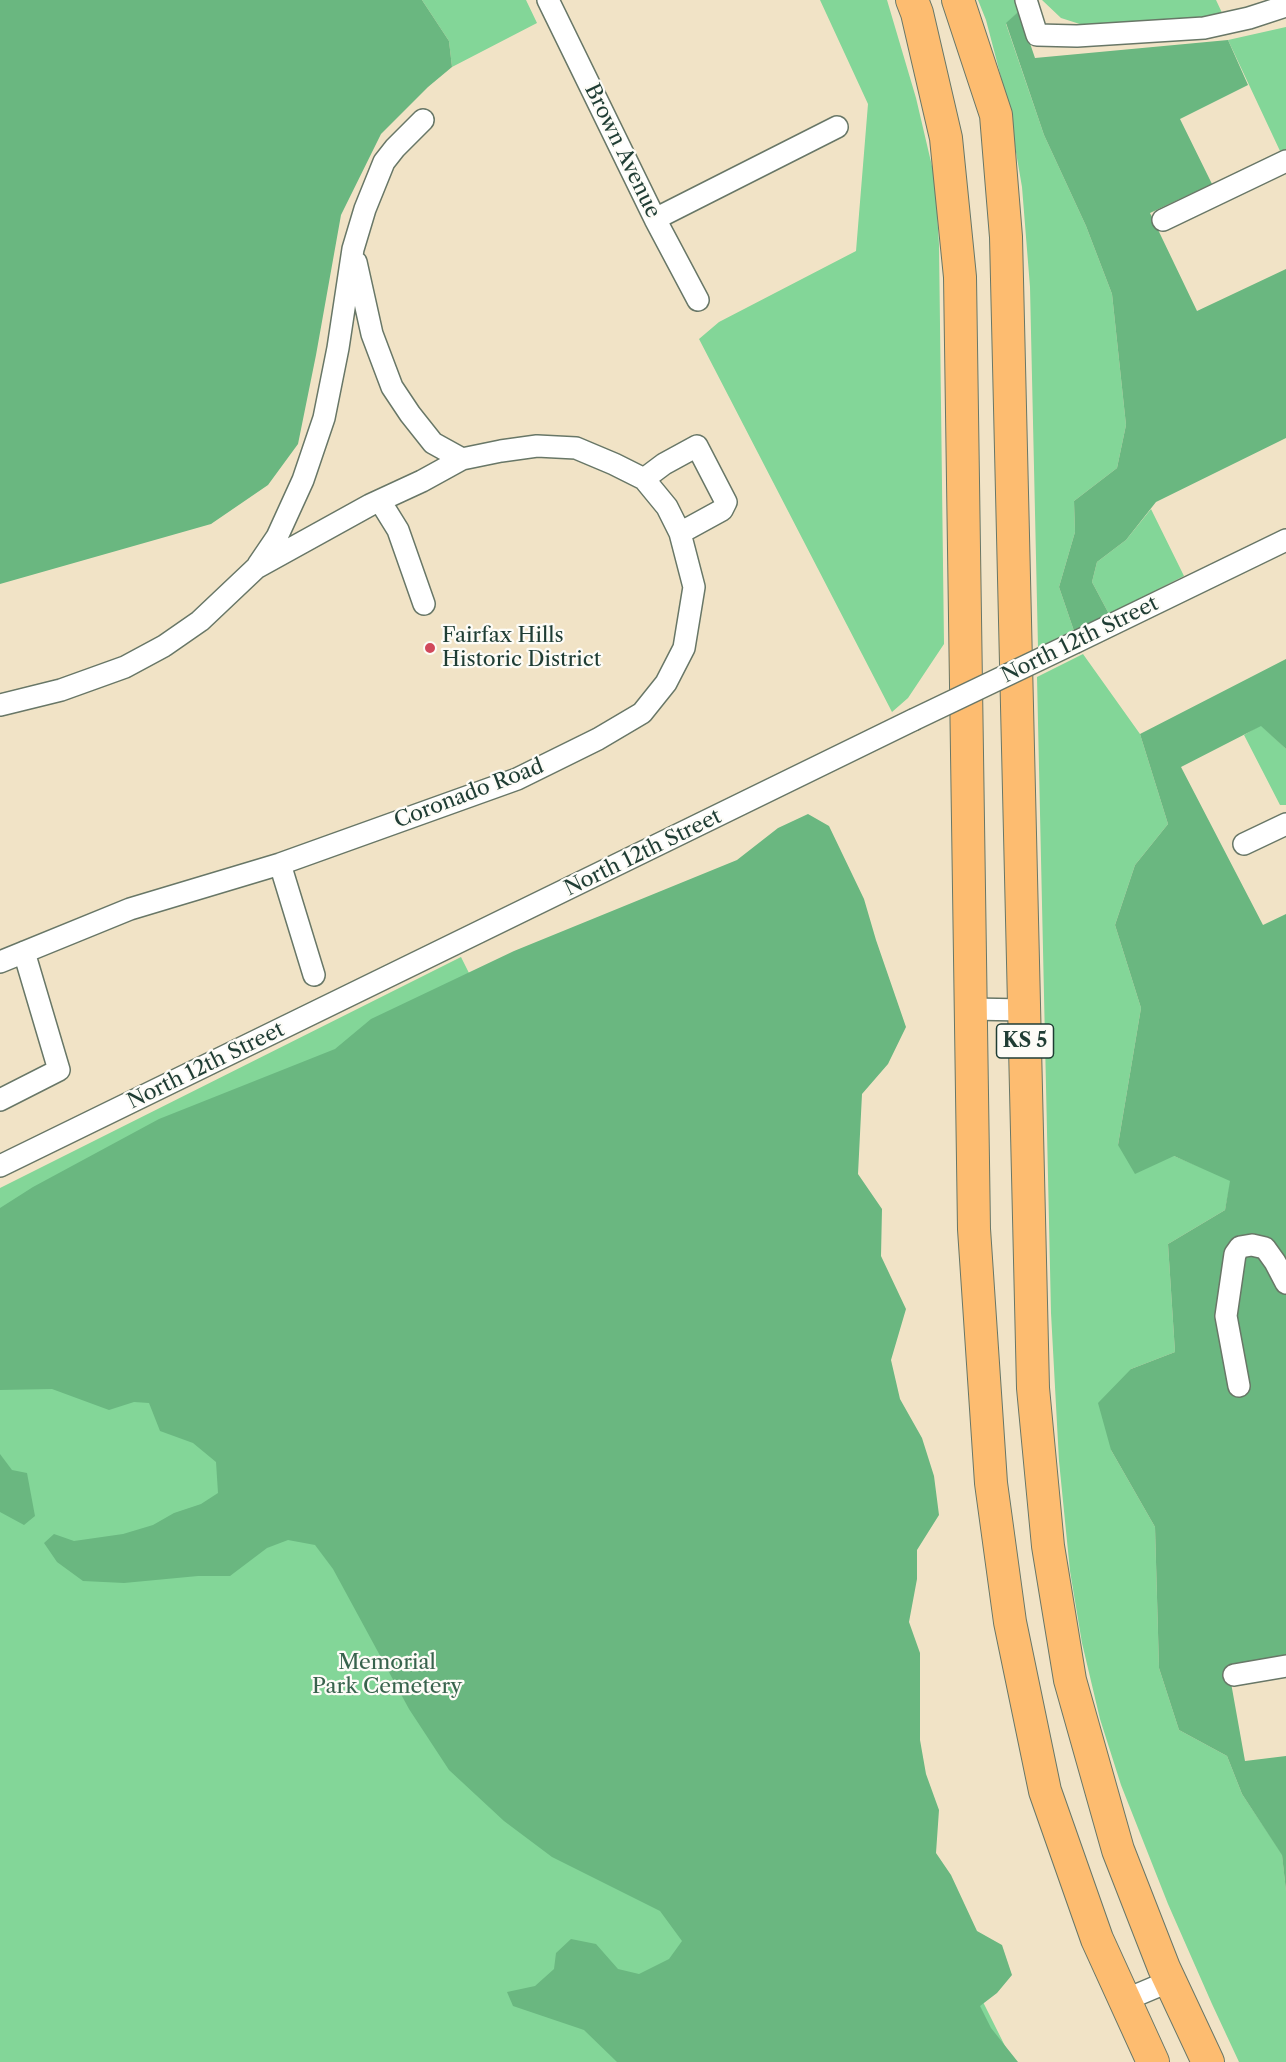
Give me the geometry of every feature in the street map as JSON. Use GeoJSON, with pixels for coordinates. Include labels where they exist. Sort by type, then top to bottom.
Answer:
{"type":"FeatureCollection","features":[{"type":"Feature","properties":{"kind":"highway","name":"KS 5"},"geometry":{"type":"LineString","coordinates":[[912,0],[946,138],[960,277],[975,1241],[991,1483],[1010,1622],[1045,1791],[1096,1939],[1153,2062]]}},
{"type":"Feature","properties":{"kind":"highway","name":"KS 5"},"geometry":{"type":"LineString","coordinates":[[958,0],[996,115],[1006,237],[1034,1388],[1048,1546],[1070,1680],[1118,1850],[1170,1981],[1208,2062]]}},
{"type":"Feature","properties":{"kind":"street","name":"Brown Avenue"},"geometry":{"type":"LineString","coordinates":[[548,0],[655,219],[699,300]]}},
{"type":"Feature","properties":{"kind":"street"},"geometry":{"type":"LineString","coordinates":[[1026,0],[1036,35],[1077,36],[1204,28],[1249,18],[1286,6]]}},
{"type":"Feature","properties":{"kind":"street"},"geometry":{"type":"LineString","coordinates":[[0,705],[96,678],[124,667],[154,651],[200,621],[256,568],[281,527],[303,480],[324,418],[338,348],[353,249],[365,209],[384,162],[423,120]]}},
{"type":"Feature","properties":{"kind":"street"},"geometry":{"type":"LineString","coordinates":[[655,219],[837,127]]}},
{"type":"Feature","properties":{"kind":"street"},"geometry":{"type":"LineString","coordinates":[[1163,220],[1286,161]]}},
{"type":"Feature","properties":{"kind":"street"},"geometry":{"type":"LineString","coordinates":[[353,249],[372,334],[392,387],[433,443],[462,459]]}},
{"type":"Feature","properties":{"kind":"street","name":"Coronado Road"},"geometry":{"type":"LineString","coordinates":[[0,962],[130,909],[280,864],[517,779],[598,739],[642,712],[666,683],[684,648],[694,587],[681,533],[667,507],[644,479],[576,448],[537,446],[462,459],[256,568]]}},
{"type":"Feature","properties":{"kind":"street"},"geometry":{"type":"LineString","coordinates":[[644,479],[664,464],[698,446],[726,502],[722,510],[681,533]]}},
{"type":"Feature","properties":{"kind":"street"},"geometry":{"type":"LineString","coordinates":[[380,501],[399,530],[424,604]]}},
{"type":"Feature","properties":{"kind":"street","name":"North 12th Street"},"geometry":{"type":"LineString","coordinates":[[0,1166],[1286,540]]}},
{"type":"Feature","properties":{"kind":"street"},"geometry":{"type":"LineString","coordinates":[[1244,844],[1286,824]]}},
{"type":"Feature","properties":{"kind":"street"},"geometry":{"type":"LineString","coordinates":[[280,864],[314,975]]}},
{"type":"Feature","properties":{"kind":"street"},"geometry":{"type":"LineString","coordinates":[[0,1100],[59,1070],[24,952]]}},
{"type":"Feature","properties":{"kind":"street"},"geometry":{"type":"LineString","coordinates":[[971,1009],[1024,1010]]}},
{"type":"Feature","properties":{"kind":"street"},"geometry":{"type":"LineString","coordinates":[[1239,1386],[1226,1316],[1235,1254],[1240,1247],[1252,1245],[1265,1248],[1286,1283]]}},
{"type":"Feature","properties":{"kind":"street"},"geometry":{"type":"LineString","coordinates":[[1234,1675],[1286,1666]]}},
{"type":"Feature","properties":{"kind":"street"},"geometry":{"type":"LineString","coordinates":[[1125,2000],[1170,1981]]}},
{"type":"Feature","properties":{"kind":"green space"},"geometry":{"type":"Polygon","coordinates":[[[0,0],[422,0],[449,41],[452,67],[428,87],[381,134],[341,215],[298,444],[268,485],[211,524],[0,584],[0,0]]]}},
{"type":"Feature","properties":{"kind":"green space"},"geometry":{"type":"Polygon","coordinates":[[[422,0],[526,0],[537,23],[452,67],[449,41],[422,0]]]}},
{"type":"Feature","properties":{"kind":"green space"},"geometry":{"type":"Polygon","coordinates":[[[820,0],[887,0],[916,98],[935,179],[939,245],[944,644],[908,698],[892,712],[699,339],[719,322],[856,251],[868,104],[820,0]]]}},
{"type":"Feature","properties":{"kind":"green space"},"geometry":{"type":"Polygon","coordinates":[[[978,0],[1016,0],[1019,11],[1006,24],[1044,135],[1086,226],[1112,294],[1126,425],[1117,468],[1074,501],[1075,532],[1059,587],[1074,631],[1038,648],[1030,287],[1022,187],[1007,100],[986,20],[978,0]]]}},
{"type":"Feature","properties":{"kind":"green space"},"geometry":{"type":"Polygon","coordinates":[[[1042,0],[1216,0],[1224,17],[1086,26],[1061,18],[1042,0]]]}},
{"type":"Feature","properties":{"kind":"green space"},"geometry":{"type":"Polygon","coordinates":[[[1019,11],[1035,58],[1228,40],[1248,85],[1180,119],[1212,184],[1150,213],[1197,311],[1286,269],[1286,438],[1156,502],[1126,540],[1097,562],[1092,582],[1109,614],[1074,631],[1059,587],[1075,532],[1074,501],[1117,468],[1126,425],[1112,294],[1086,226],[1044,135],[1006,23],[1019,11]]]}},
{"type":"Feature","properties":{"kind":"green space"},"geometry":{"type":"Polygon","coordinates":[[[1286,27],[1286,149],[1280,151],[1228,40],[1286,27]]]}},
{"type":"Feature","properties":{"kind":"green space"},"geometry":{"type":"Polygon","coordinates":[[[1151,509],[1184,576],[1109,614],[1092,582],[1097,562],[1126,540],[1151,509]]]}},
{"type":"Feature","properties":{"kind":"green space"},"geometry":{"type":"Polygon","coordinates":[[[1083,654],[1140,734],[1168,824],[1135,865],[1115,925],[1141,1008],[1118,1145],[1174,1156],[1231,1180],[1225,1210],[1168,1244],[1175,1352],[1131,1369],[1111,1450],[1155,1527],[1159,1668],[1179,1730],[1227,1756],[1242,1794],[1282,1854],[1286,1891],[1286,2062],[1239,2062],[1168,1904],[1121,1785],[1100,1719],[1082,1643],[1070,1571],[1059,1461],[1051,1313],[1037,677],[1083,654]]]}},
{"type":"Feature","properties":{"kind":"green space"},"geometry":{"type":"Polygon","coordinates":[[[1286,659],[1286,749],[1261,726],[1181,767],[1263,925],[1286,914],[1286,1656],[1228,1666],[1245,1761],[1286,1756],[1286,1891],[1282,1855],[1242,1794],[1227,1756],[1179,1730],[1159,1668],[1155,1527],[1111,1450],[1098,1403],[1131,1369],[1175,1352],[1168,1244],[1225,1210],[1230,1181],[1174,1156],[1135,1174],[1118,1145],[1141,1008],[1115,925],[1135,865],[1168,824],[1140,734],[1286,659]]]}},
{"type":"Feature","properties":{"kind":"green space"},"geometry":{"type":"Polygon","coordinates":[[[1261,725],[1286,749],[1286,805],[1280,805],[1244,735],[1261,725]]]}},
{"type":"Feature","properties":{"kind":"green space","name":"Memorial Park Cemetery"},"geometry":{"type":"Polygon","coordinates":[[[808,814],[829,826],[864,899],[906,1027],[888,1064],[862,1094],[858,1174],[882,1209],[881,1256],[906,1309],[891,1360],[900,1399],[922,1438],[934,1476],[939,1515],[917,1550],[917,1579],[909,1622],[920,1653],[920,1740],[926,1774],[939,1810],[936,1853],[951,1875],[977,1931],[1002,1945],[1012,1975],[997,1993],[980,2006],[991,2028],[1018,2062],[617,2062],[584,2030],[513,2006],[507,1992],[535,1986],[554,1969],[556,1953],[571,1939],[596,1944],[618,1969],[639,1974],[669,1959],[682,1941],[660,1911],[552,1857],[504,1821],[449,1770],[409,1709],[333,1569],[315,1545],[288,1540],[267,1548],[230,1576],[198,1576],[124,1583],[83,1581],[57,1562],[44,1543],[54,1534],[74,1541],[123,1534],[153,1525],[174,1513],[201,1504],[218,1493],[216,1462],[193,1443],[160,1431],[149,1403],[134,1402],[109,1410],[52,1389],[0,1390],[0,1208],[33,1187],[159,1119],[335,1049],[371,1019],[514,951],[737,860],[778,828],[808,814]]]}},
{"type":"Feature","properties":{"kind":"green space","name":"Memorial Park Cemetery"},"geometry":{"type":"Polygon","coordinates":[[[461,957],[1013,2062],[0,2062],[0,1188],[461,957]]]}},
{"type":"Feature","properties":{"kind":"green space"},"geometry":{"type":"Polygon","coordinates":[[[0,1454],[12,1470],[27,1473],[35,1516],[24,1525],[0,1512],[0,1454]]]}},
{"type":"Feature","properties":{"kind":"place","name":"Fairfax Hills Historic District"},"geometry":{"type":"Point","coordinates":[430,648]}}]}
